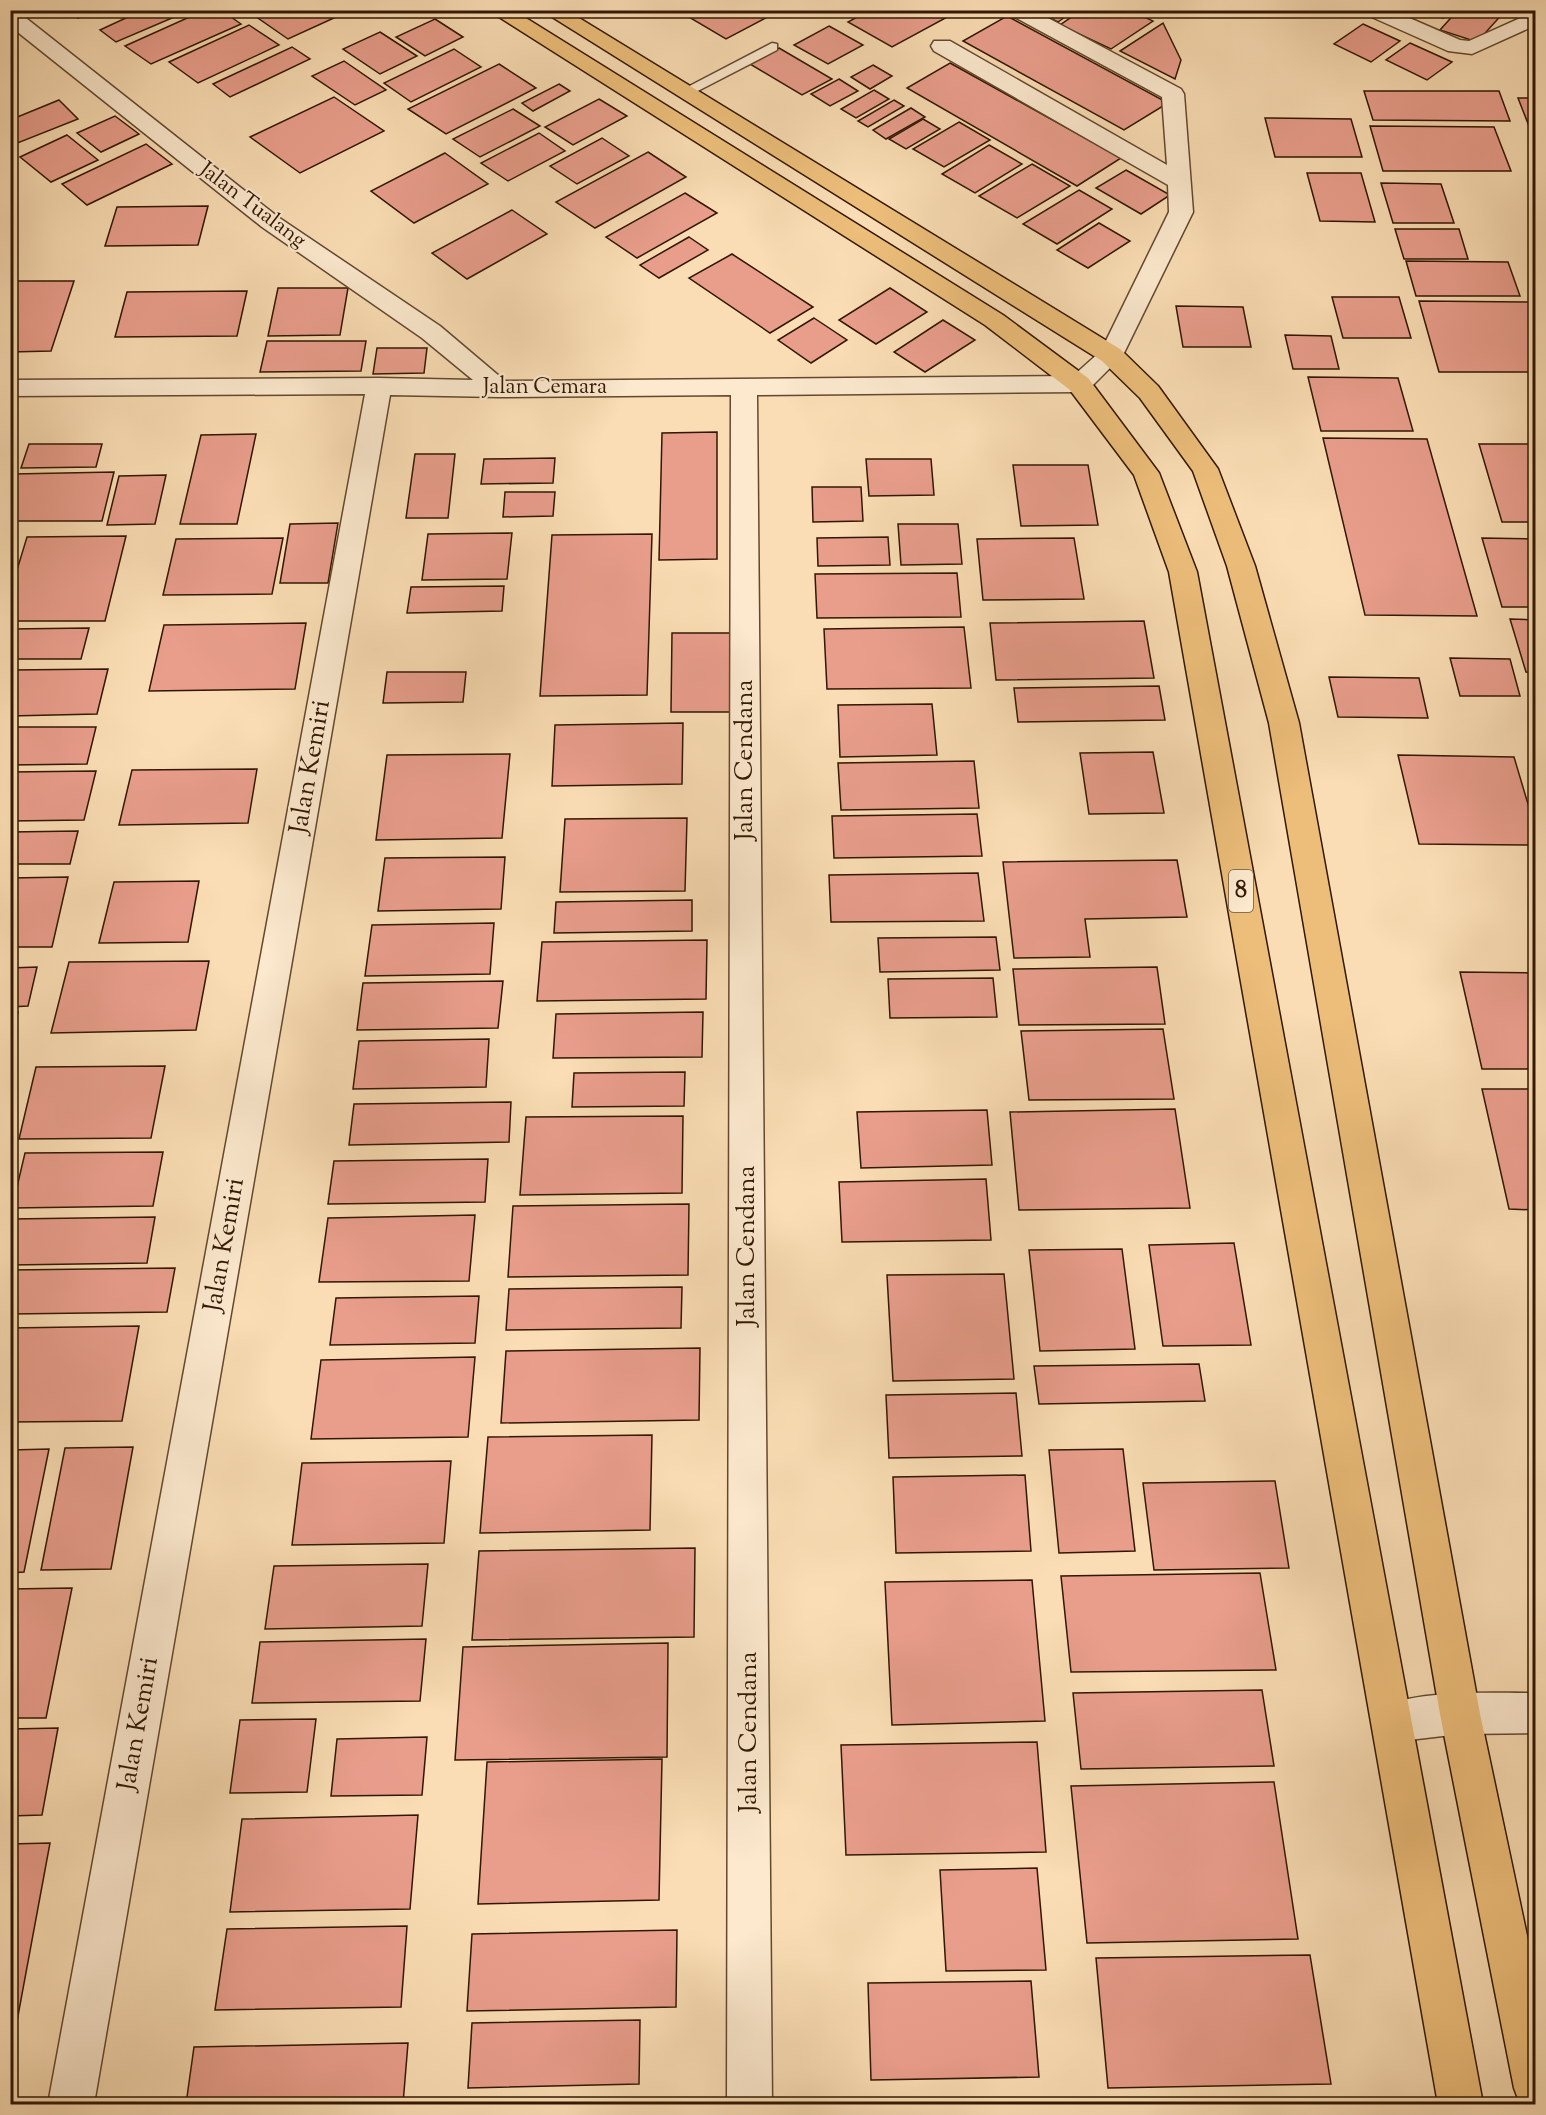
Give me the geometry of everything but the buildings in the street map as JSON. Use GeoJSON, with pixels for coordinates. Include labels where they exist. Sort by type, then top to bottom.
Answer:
{"type":"FeatureCollection","features":[{"type":"Feature","properties":{"kind":"highway","name":"8"},"geometry":{"type":"LineString","coordinates":[[498,10],[994,320],[1079,384],[1146,473],[1184,572],[1461,2104]]}},
{"type":"Feature","properties":{"kind":"highway"},"geometry":{"type":"LineString","coordinates":[[551,10],[1111,355],[1149,392],[1205,469],[1241,566],[1284,723],[1460,1714],[1536,2088]]}},
{"type":"Feature","properties":{"kind":"street"},"geometry":{"type":"LineString","coordinates":[[1016,10],[1173,94],[1181,212],[1111,355],[1079,384]]}},
{"type":"Feature","properties":{"kind":"street"},"geometry":{"type":"LineString","coordinates":[[1372,10],[1456,46],[1472,48],[1536,17]]}},
{"type":"Feature","properties":{"kind":"street","name":"Jalan Tualang"},"geometry":{"type":"LineString","coordinates":[[10,15],[270,222],[430,332],[499,389]]}},
{"type":"Feature","properties":{"kind":"street"},"geometry":{"type":"LineString","coordinates":[[942,46],[1179,182]]}},
{"type":"Feature","properties":{"kind":"street","name":"Jalan Cemara"},"geometry":{"type":"LineString","coordinates":[[10,388],[380,386],[499,389],[1079,384]]}},
{"type":"Feature","properties":{"kind":"street","name":"Jalan Kemiri"},"geometry":{"type":"LineString","coordinates":[[71,2104],[380,386]]}},
{"type":"Feature","properties":{"kind":"street","name":"Jalan Cendana"},"geometry":{"type":"LineString","coordinates":[[744,387],[750,2104]]}},
{"type":"Feature","properties":{"kind":"street"},"geometry":{"type":"LineString","coordinates":[[1392,1722],[1460,1714],[1536,1713]]}},
{"type":"Feature","properties":{"kind":"lane"},"geometry":{"type":"LineString","coordinates":[[685,92],[772,47]]}}]}
